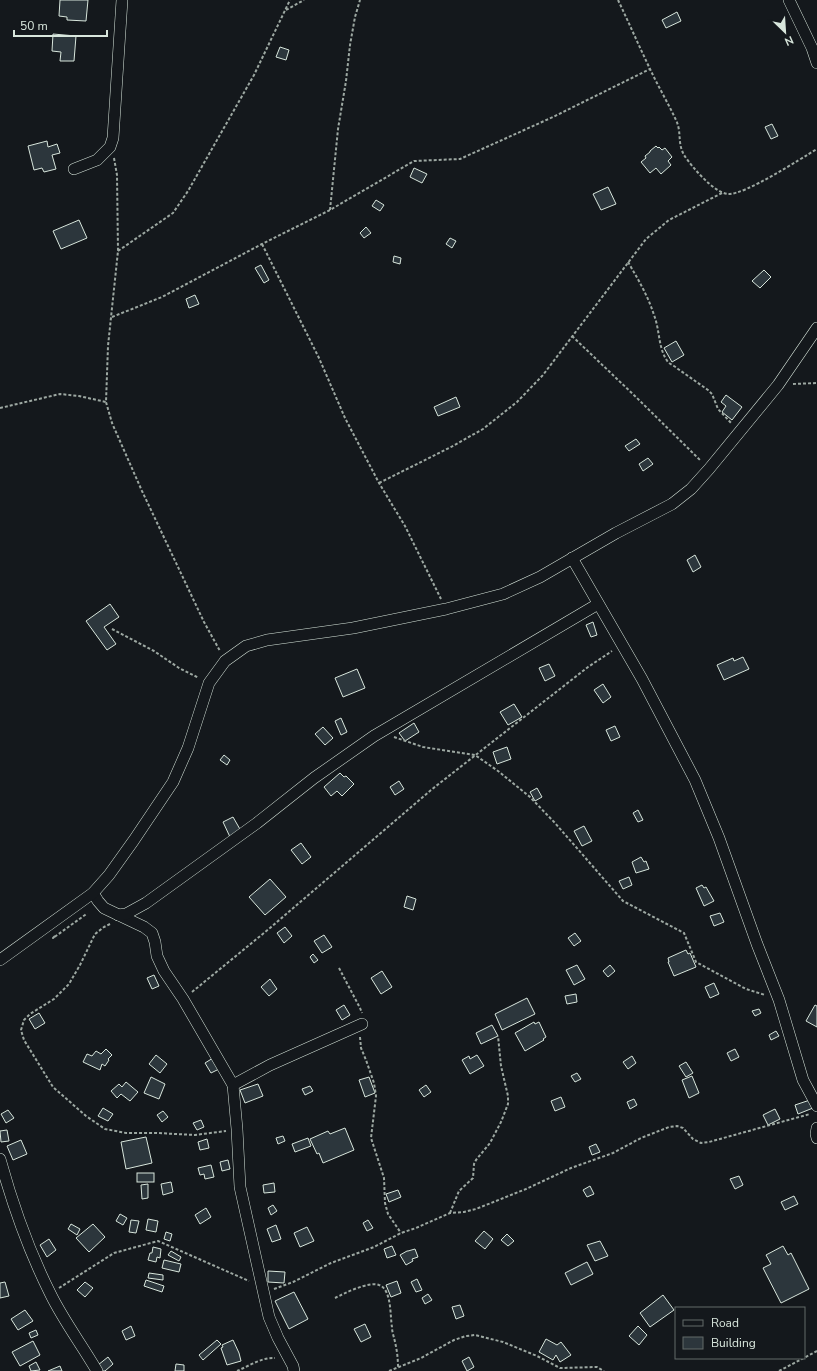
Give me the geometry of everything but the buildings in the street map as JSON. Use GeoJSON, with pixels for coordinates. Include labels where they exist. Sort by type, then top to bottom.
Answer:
{"type":"FeatureCollection","features":[{"type":"Feature","properties":{"kind":"street"},"geometry":{"type":"LineString","coordinates":[[74,169],[96,160],[110,147],[113,138],[122,0]]}},
{"type":"Feature","properties":{"kind":"street"},"geometry":{"type":"LineString","coordinates":[[789,0],[812,48],[817,63]]}},
{"type":"Feature","properties":{"kind":"street"},"geometry":{"type":"LineString","coordinates":[[0,960],[46,926],[94,896],[134,840],[172,782],[188,748],[209,683],[225,661],[246,646],[267,640],[353,628],[446,609],[503,594],[540,577],[672,504],[691,489],[709,469],[778,384],[817,328]]}},
{"type":"Feature","properties":{"kind":"street"},"geometry":{"type":"LineString","coordinates":[[572,558],[622,644],[695,780],[719,838],[779,1000],[803,1080],[817,1106]]}},
{"type":"Feature","properties":{"kind":"street"},"geometry":{"type":"LineString","coordinates":[[121,916],[146,903],[257,822],[314,778],[374,736],[598,604]]}},
{"type":"Feature","properties":{"kind":"street"},"geometry":{"type":"LineString","coordinates":[[94,896],[104,908],[144,927],[152,933],[157,956],[164,970],[183,999],[233,1085],[240,1187],[269,1317],[294,1371]]}},
{"type":"Feature","properties":{"kind":"street"},"geometry":{"type":"LineString","coordinates":[[233,1085],[270,1065],[362,1024]]}},
{"type":"Feature","properties":{"kind":"street"},"geometry":{"type":"LineString","coordinates":[[817,1128],[817,1138]]}},
{"type":"Feature","properties":{"kind":"street"},"geometry":{"type":"LineString","coordinates":[[0,1159],[16,1215],[30,1251],[50,1294],[97,1371]]}},
{"type":"Feature","properties":{"kind":"path"},"geometry":{"type":"LineString","coordinates":[[118,251],[173,213],[188,191],[254,75],[290,0]]}},
{"type":"Feature","properties":{"kind":"path"},"geometry":{"type":"LineString","coordinates":[[285,10],[304,0]]}},
{"type":"Feature","properties":{"kind":"path"},"geometry":{"type":"LineString","coordinates":[[330,210],[338,130],[350,45],[360,0]]}},
{"type":"Feature","properties":{"kind":"path"},"geometry":{"type":"LineString","coordinates":[[618,0],[676,121],[680,132],[679,142],[685,156],[706,182],[715,189],[722,193],[737,193],[756,185],[817,149]]}},
{"type":"Feature","properties":{"kind":"path"},"geometry":{"type":"LineString","coordinates":[[112,317],[162,297],[330,210],[414,161],[460,159],[650,69]]}},
{"type":"Feature","properties":{"kind":"path"},"geometry":{"type":"LineString","coordinates":[[110,147],[116,162],[118,251],[108,352],[106,402],[112,423],[142,491],[204,622],[225,661]]}},
{"type":"Feature","properties":{"kind":"path"},"geometry":{"type":"LineString","coordinates":[[379,483],[426,460],[483,429],[517,402],[543,375],[646,239],[659,227],[670,220],[722,193]]}},
{"type":"Feature","properties":{"kind":"path"},"geometry":{"type":"LineString","coordinates":[[262,244],[319,358],[345,418],[379,483],[405,526],[446,609]]}},
{"type":"Feature","properties":{"kind":"path"},"geometry":{"type":"LineString","coordinates":[[628,262],[637,277],[654,314],[659,328],[661,348],[669,364],[708,390],[712,394],[718,409],[740,431]]}},
{"type":"Feature","properties":{"kind":"path"},"geometry":{"type":"LineString","coordinates":[[572,336],[709,469]]}},
{"type":"Feature","properties":{"kind":"path"},"geometry":{"type":"LineString","coordinates":[[778,384],[817,383]]}},
{"type":"Feature","properties":{"kind":"path"},"geometry":{"type":"LineString","coordinates":[[0,408],[60,394],[79,396],[106,402]]}},
{"type":"Feature","properties":{"kind":"path"},"geometry":{"type":"LineString","coordinates":[[112,629],[154,651],[179,668],[209,683]]}},
{"type":"Feature","properties":{"kind":"path"},"geometry":{"type":"LineString","coordinates":[[183,999],[270,928],[431,790],[588,667],[622,644]]}},
{"type":"Feature","properties":{"kind":"path"},"geometry":{"type":"LineString","coordinates":[[374,736],[392,737],[423,747],[475,755],[498,771],[530,797],[555,823],[622,900],[684,933],[696,962],[746,989],[779,1000]]}},
{"type":"Feature","properties":{"kind":"path"},"geometry":{"type":"LineString","coordinates":[[46,926],[60,930],[53,938],[85,916],[94,896]]}},
{"type":"Feature","properties":{"kind":"path"},"geometry":{"type":"LineString","coordinates":[[121,916],[95,934],[69,984],[54,999],[30,1014],[24,1020],[21,1030],[24,1040],[53,1087],[86,1116],[105,1129],[126,1134],[157,1133],[195,1135],[237,1129]]}},
{"type":"Feature","properties":{"kind":"path"},"geometry":{"type":"LineString","coordinates":[[339,968],[360,1008],[362,1016],[360,1036],[361,1048],[374,1083],[376,1096],[371,1138],[384,1178],[385,1203],[388,1214],[401,1233]]}},
{"type":"Feature","properties":{"kind":"path"},"geometry":{"type":"LineString","coordinates":[[450,1213],[456,1196],[473,1178],[474,1164],[490,1143],[508,1104],[508,1096],[501,1066],[498,1036]]}},
{"type":"Feature","properties":{"kind":"path"},"geometry":{"type":"LineString","coordinates":[[50,1294],[114,1253],[158,1241],[244,1278],[263,1290],[268,1291],[282,1287],[331,1263],[374,1247],[401,1233],[450,1213],[476,1210],[571,1168],[613,1153],[641,1138],[669,1127],[677,1126],[683,1128],[694,1139],[701,1143],[817,1112]]}},
{"type":"Feature","properties":{"kind":"path"},"geometry":{"type":"LineString","coordinates":[[335,1298],[374,1284],[381,1285],[389,1300],[398,1367]]}},
{"type":"Feature","properties":{"kind":"path"},"geometry":{"type":"LineString","coordinates":[[389,1371],[421,1358],[454,1340],[475,1335],[503,1342],[537,1356],[560,1368],[597,1367],[604,1371]]}},
{"type":"Feature","properties":{"kind":"path"},"geometry":{"type":"LineString","coordinates":[[805,1357],[817,1351]]}},
{"type":"Feature","properties":{"kind":"path"},"geometry":{"type":"LineString","coordinates":[[237,1371],[269,1358],[290,1360]]}},
{"type":"Feature","properties":{"kind":"path"},"geometry":{"type":"LineString","coordinates":[[779,1371],[802,1359]]}},
{"type":"Feature","properties":{"kind":"path"},"geometry":{"type":"LineString","coordinates":[[557,1371],[560,1368]]}}]}
